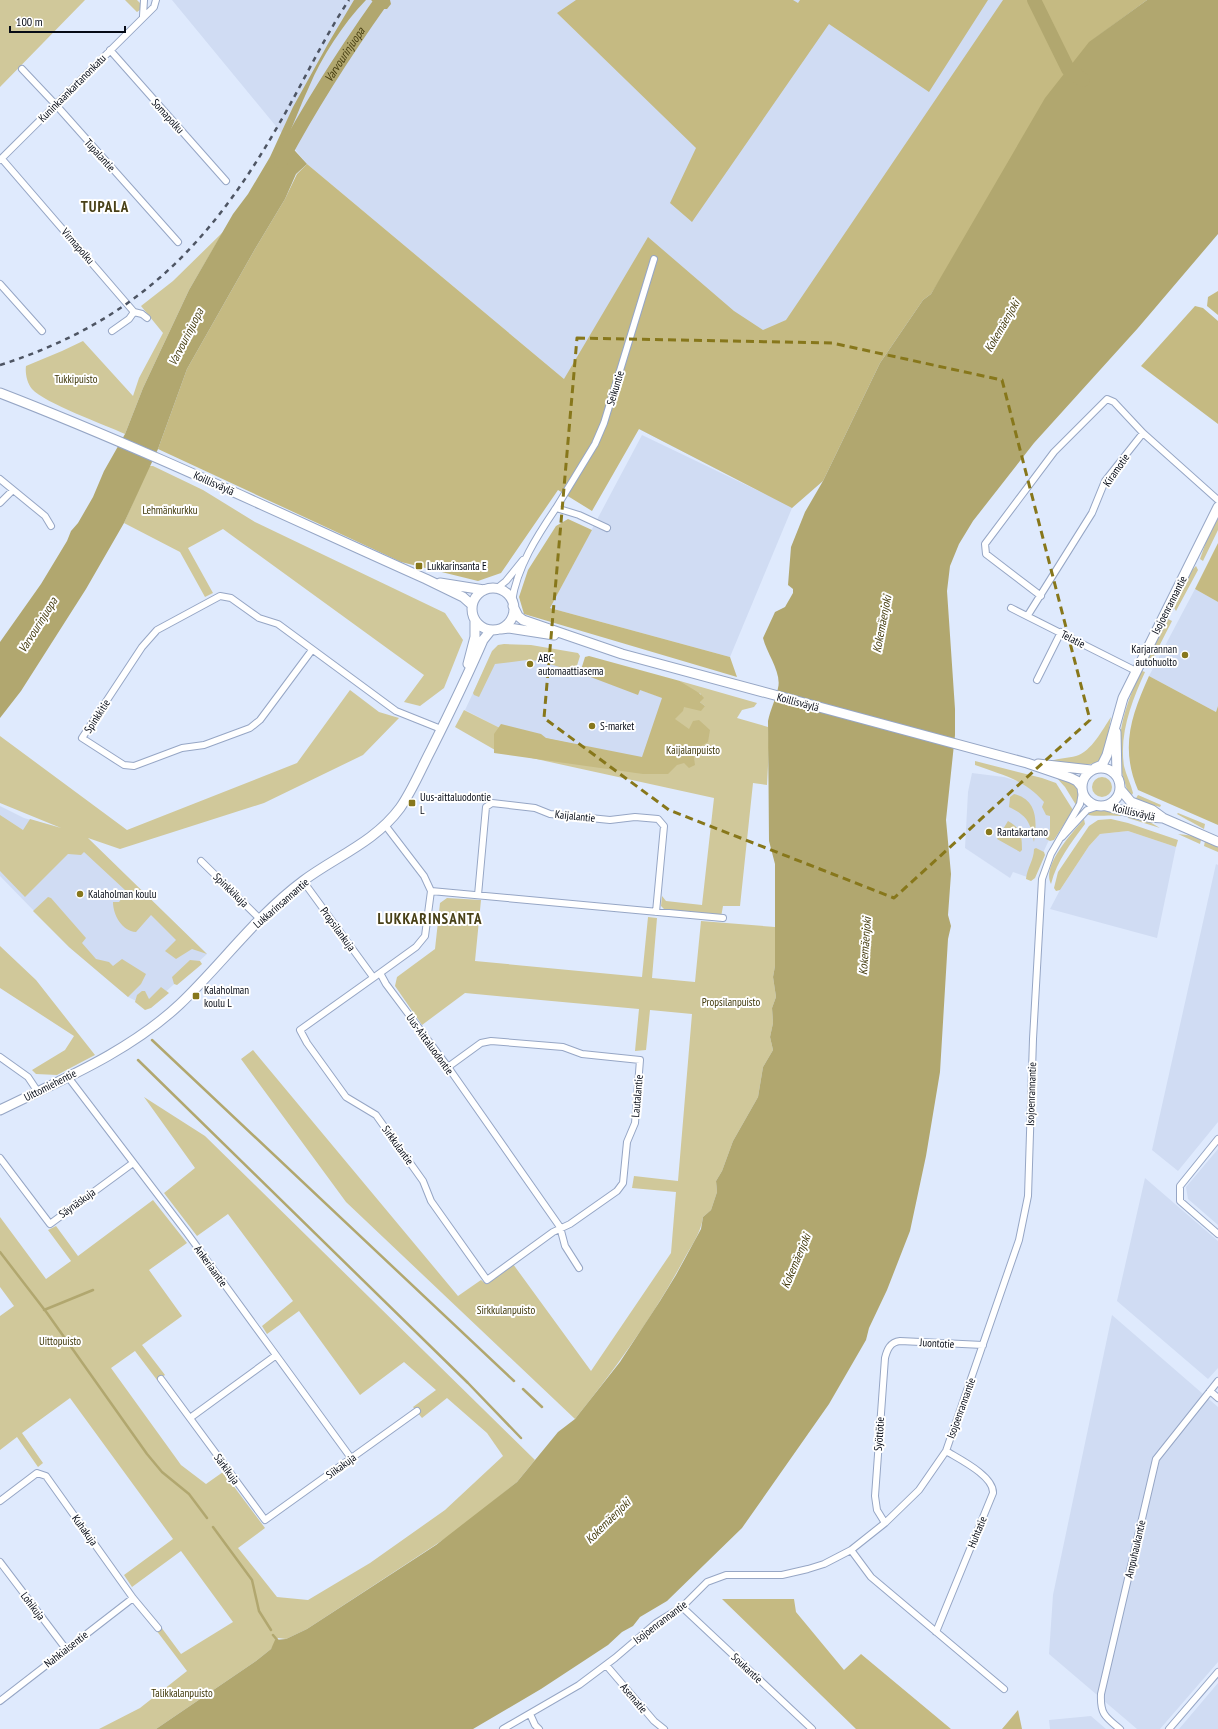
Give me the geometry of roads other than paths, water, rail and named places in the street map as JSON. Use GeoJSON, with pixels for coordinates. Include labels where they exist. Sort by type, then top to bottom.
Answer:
{"type":"FeatureCollection","features":[{"type":"Feature","properties":{"kind":"main road","name":"Koillisväylä"},"geometry":{"type":"LineString","coordinates":[[0,394],[36,406],[164,460],[426,579],[463,597],[472,606]]}},
{"type":"Feature","properties":{"kind":"main road","name":"Isojoenrannantie"},"geometry":{"type":"LineString","coordinates":[[1093,769],[1104,761],[1116,727],[1123,698],[1218,507]]}},
{"type":"Feature","properties":{"kind":"main road","name":"Koillisväylä"},"geometry":{"type":"LineString","coordinates":[[426,579],[467,589],[484,590]]}},
{"type":"Feature","properties":{"kind":"main road"},"geometry":{"type":"LineString","coordinates":[[496,589],[506,594],[512,603],[510,620],[501,629],[491,630],[482,627],[475,621],[472,616],[472,606],[476,596],[484,590],[496,589]]}},
{"type":"Feature","properties":{"kind":"main road","name":"Koillisväylä"},"geometry":{"type":"LineString","coordinates":[[512,603],[518,616],[523,620],[571,638],[622,654],[1027,763],[1071,778],[1077,781],[1082,790]]}},
{"type":"Feature","properties":{"kind":"main road","name":"Lukkarinsannantie"},"geometry":{"type":"LineString","coordinates":[[462,686],[475,637],[475,621]]}},
{"type":"Feature","properties":{"kind":"main road","name":"Koillisväylä"},"geometry":{"type":"LineString","coordinates":[[501,629],[509,628],[571,638]]}},
{"type":"Feature","properties":{"kind":"main road","name":"Lukkarinsannantie"},"geometry":{"type":"LineString","coordinates":[[100,1059],[141,1035],[179,1005],[260,919],[303,881],[357,846],[385,825],[400,808],[441,729],[483,640],[491,630]]}},
{"type":"Feature","properties":{"kind":"main road","name":"Isojoenrannantie"},"geometry":{"type":"LineString","coordinates":[[1116,727],[1117,776]]}},
{"type":"Feature","properties":{"kind":"main road","name":"Koillisväylä"},"geometry":{"type":"LineString","coordinates":[[1027,763],[1093,769]]}},
{"type":"Feature","properties":{"kind":"main road"},"geometry":{"type":"LineString","coordinates":[[1107,768],[1117,776],[1120,789],[1114,801],[1102,806],[1088,801],[1082,790],[1085,776],[1093,769],[1107,768]]}},
{"type":"Feature","properties":{"kind":"main road","name":"Koillisväylä"},"geometry":{"type":"LineString","coordinates":[[1120,789],[1131,802],[1152,810],[1163,818],[1218,842]]}},
{"type":"Feature","properties":{"kind":"main road","name":"Koillisväylä"},"geometry":{"type":"LineString","coordinates":[[1102,806],[1148,817],[1163,818]]}},
{"type":"Feature","properties":{"kind":"main road","name":"Uittomiehentie"},"geometry":{"type":"LineString","coordinates":[[0,1110],[68,1077],[100,1059]]}},
{"type":"Feature","properties":{"kind":"street"},"geometry":{"type":"LineString","coordinates":[[144,0],[144,16]]}},
{"type":"Feature","properties":{"kind":"street","name":"Kuninkaankartanonkatu"},"geometry":{"type":"LineString","coordinates":[[1,160],[154,7],[156,0]]}},
{"type":"Feature","properties":{"kind":"street","name":"Somapolku"},"geometry":{"type":"LineString","coordinates":[[110,50],[226,181]]}},
{"type":"Feature","properties":{"kind":"street","name":"Tupalantie"},"geometry":{"type":"LineString","coordinates":[[22,69],[178,242]]}},
{"type":"Feature","properties":{"kind":"street","name":"Virmapolku"},"geometry":{"type":"LineString","coordinates":[[1,160],[134,312]]}},
{"type":"Feature","properties":{"kind":"street","name":"Seikuntie"},"geometry":{"type":"LineString","coordinates":[[512,603],[519,573],[529,552],[595,444],[604,424],[654,259]]}},
{"type":"Feature","properties":{"kind":"street"},"geometry":{"type":"LineString","coordinates":[[0,284],[42,331]]}},
{"type":"Feature","properties":{"kind":"street"},"geometry":{"type":"LineString","coordinates":[[112,331],[129,319],[134,312],[142,314],[147,318]]}},
{"type":"Feature","properties":{"kind":"street"},"geometry":{"type":"LineString","coordinates":[[1041,596],[986,554],[985,544],[1054,452],[1107,399],[1114,402],[1143,433],[1218,500]]}},
{"type":"Feature","properties":{"kind":"street","name":"Kiramotie"},"geometry":{"type":"LineString","coordinates":[[1028,615],[1092,512],[1105,481],[1143,433]]}},
{"type":"Feature","properties":{"kind":"street"},"geometry":{"type":"LineString","coordinates":[[0,479],[45,516],[51,526]]}},
{"type":"Feature","properties":{"kind":"street"},"geometry":{"type":"LineString","coordinates":[[0,503],[13,490]]}},
{"type":"Feature","properties":{"kind":"street"},"geometry":{"type":"LineString","coordinates":[[556,508],[579,515],[607,528]]}},
{"type":"Feature","properties":{"kind":"street","name":"Seikuntie"},"geometry":{"type":"LineString","coordinates":[[496,589],[506,581],[529,552]]}},
{"type":"Feature","properties":{"kind":"street","name":"Spinkkitie"},"geometry":{"type":"LineString","coordinates":[[312,650],[260,720],[244,730],[204,746],[182,748],[134,766],[124,765],[82,738],[142,647],[157,630],[220,596],[231,598],[259,618],[278,624],[396,711],[441,729]]}},
{"type":"Feature","properties":{"kind":"street","name":"Telatie"},"geometry":{"type":"LineString","coordinates":[[1011,608],[1028,615],[1136,671]]}},
{"type":"Feature","properties":{"kind":"street"},"geometry":{"type":"LineString","coordinates":[[1037,680],[1060,632]]}},
{"type":"Feature","properties":{"kind":"street","name":"Isojoenrannantie"},"geometry":{"type":"LineString","coordinates":[[503,1729],[579,1685],[606,1665],[656,1623],[682,1607],[707,1582],[714,1578],[739,1574],[782,1575],[824,1564],[851,1550],[885,1523],[919,1490],[946,1451],[1019,1240],[1028,1196],[1040,899],[1046,866],[1062,837],[1065,828],[1080,804],[1082,790]]}},
{"type":"Feature","properties":{"kind":"street","name":"Kaijalantie"},"geometry":{"type":"LineString","coordinates":[[478,895],[486,807],[492,803],[535,808],[550,814],[610,820],[635,817],[658,820],[664,826],[656,912]]}},
{"type":"Feature","properties":{"kind":"street","name":"Isojoenrannantie"},"geometry":{"type":"LineString","coordinates":[[1062,837],[1087,810],[1102,806]]}},
{"type":"Feature","properties":{"kind":"street"},"geometry":{"type":"LineString","coordinates":[[380,973],[416,947],[425,936],[431,891],[424,876],[385,825]]}},
{"type":"Feature","properties":{"kind":"street","name":"Spinkkikuja"},"geometry":{"type":"LineString","coordinates":[[201,861],[260,919]]}},
{"type":"Feature","properties":{"kind":"street","name":"Propsilankuja"},"geometry":{"type":"LineString","coordinates":[[303,881],[374,977]]}},
{"type":"Feature","properties":{"kind":"street"},"geometry":{"type":"LineString","coordinates":[[431,891],[723,918]]}},
{"type":"Feature","properties":{"kind":"street","name":"Sirkkulantie"},"geometry":{"type":"LineString","coordinates":[[380,973],[300,1030],[307,1043],[346,1097],[376,1114],[423,1181],[430,1201],[487,1280],[560,1227]]}},
{"type":"Feature","properties":{"kind":"street","name":"Uus-Aittaluodontie"},"geometry":{"type":"LineString","coordinates":[[380,973],[386,984],[448,1067],[560,1227],[564,1246],[579,1268]]}},
{"type":"Feature","properties":{"kind":"street","name":"Lautalantie"},"geometry":{"type":"LineString","coordinates":[[448,1067],[481,1043],[491,1041],[563,1047],[582,1054],[640,1060],[635,1123],[627,1142],[623,1183],[617,1191],[570,1224],[560,1227]]}},
{"type":"Feature","properties":{"kind":"street"},"geometry":{"type":"LineString","coordinates":[[0,1057],[28,1076],[38,1092]]}},
{"type":"Feature","properties":{"kind":"street","name":"Ankeriaantie"},"geometry":{"type":"LineString","coordinates":[[68,1077],[187,1233],[275,1356],[351,1458]]}},
{"type":"Feature","properties":{"kind":"street"},"geometry":{"type":"LineString","coordinates":[[1218,1139],[1180,1186],[1180,1201],[1218,1234]]}},
{"type":"Feature","properties":{"kind":"street","name":"Säynäskuja"},"geometry":{"type":"LineString","coordinates":[[0,1158],[50,1224],[133,1163]]}},
{"type":"Feature","properties":{"kind":"street","name":"Juontotie"},"geometry":{"type":"LineString","coordinates":[[891,1344],[900,1341],[983,1345]]}},
{"type":"Feature","properties":{"kind":"street","name":"Syöttötie"},"geometry":{"type":"LineString","coordinates":[[885,1523],[877,1510],[875,1496],[884,1358],[891,1344]]}},
{"type":"Feature","properties":{"kind":"street"},"geometry":{"type":"LineString","coordinates":[[190,1418],[275,1356]]}},
{"type":"Feature","properties":{"kind":"street","name":"Särkikuja"},"geometry":{"type":"LineString","coordinates":[[161,1379],[265,1520]]}},
{"type":"Feature","properties":{"kind":"street","name":"Ampuhaukantie"},"geometry":{"type":"LineString","coordinates":[[1120,1729],[1104,1715],[1101,1706],[1101,1694],[1156,1459],[1218,1381]]}},
{"type":"Feature","properties":{"kind":"street"},"geometry":{"type":"LineString","coordinates":[[1210,1391],[1218,1398]]}},
{"type":"Feature","properties":{"kind":"street","name":"Siikakuja"},"geometry":{"type":"LineString","coordinates":[[265,1520],[417,1411]]}},
{"type":"Feature","properties":{"kind":"street","name":"Huhtatie"},"geometry":{"type":"LineString","coordinates":[[936,1632],[993,1493],[993,1487],[990,1482],[965,1462],[946,1451]]}},
{"type":"Feature","properties":{"kind":"street","name":"Kuhakuja"},"geometry":{"type":"LineString","coordinates":[[0,1501],[37,1473],[46,1476],[133,1598],[158,1628]]}},
{"type":"Feature","properties":{"kind":"street"},"geometry":{"type":"LineString","coordinates":[[851,1550],[859,1564],[871,1577],[1004,1689]]}},
{"type":"Feature","properties":{"kind":"street","name":"Lohikuja"},"geometry":{"type":"LineString","coordinates":[[0,1562],[66,1649]]}},
{"type":"Feature","properties":{"kind":"street","name":"Nahkiaisentie"},"geometry":{"type":"LineString","coordinates":[[0,1701],[133,1598]]}},
{"type":"Feature","properties":{"kind":"street","name":"Soukantie"},"geometry":{"type":"LineString","coordinates":[[682,1607],[812,1729]]}},
{"type":"Feature","properties":{"kind":"street","name":"Asematie"},"geometry":{"type":"LineString","coordinates":[[606,1665],[654,1721],[664,1729]]}},
{"type":"Feature","properties":{"kind":"street"},"geometry":{"type":"LineString","coordinates":[[1169,1729],[1218,1672]]}},
{"type":"Feature","properties":{"kind":"street"},"geometry":{"type":"LineString","coordinates":[[530,1714],[535,1725],[539,1729]]}},
{"type":"Feature","properties":{"kind":"water"},"geometry":{"type":"Polygon","coordinates":[[[354,0],[366,0],[349,19],[327,52],[314,75],[286,141],[307,164],[296,174],[285,199],[187,369],[158,449],[124,523],[86,589],[21,691],[0,718],[0,642],[41,584],[67,541],[71,531],[78,523],[93,497],[104,471],[125,434],[143,388],[189,290],[233,214],[248,194],[270,157],[293,107],[354,0]]]}},
{"type":"Feature","properties":{"kind":"water"},"geometry":{"type":"Polygon","coordinates":[[[371,0],[390,0],[391,4],[387,9],[381,9],[371,0]]]}},
{"type":"Feature","properties":{"kind":"water","name":"Kokemäenjoki"},"geometry":{"type":"Polygon","coordinates":[[[1147,0],[1218,0],[1218,234],[1138,328],[1034,443],[973,521],[959,544],[950,566],[947,591],[955,709],[955,735],[946,820],[951,874],[948,915],[951,926],[948,939],[940,1072],[926,1156],[910,1231],[887,1290],[869,1328],[866,1340],[829,1404],[742,1528],[667,1601],[640,1617],[633,1626],[622,1632],[608,1645],[541,1689],[473,1729],[156,1729],[256,1661],[271,1649],[275,1640],[286,1639],[307,1629],[436,1545],[517,1482],[558,1432],[575,1419],[620,1362],[676,1275],[701,1229],[703,1217],[711,1210],[717,1192],[716,1181],[722,1171],[733,1141],[758,1097],[763,1067],[773,1050],[770,1037],[773,1023],[772,1008],[776,997],[773,977],[775,966],[775,864],[769,841],[768,721],[779,682],[776,670],[763,638],[775,612],[785,607],[793,593],[793,589],[788,585],[791,547],[805,512],[823,481],[880,363],[923,300],[931,294],[1045,98],[1089,42],[1147,0]]]}},
{"type":"Feature","properties":{"kind":"waterway","name":"Varvourinjuopa"},"geometry":{"type":"LineString","coordinates":[[281,161],[329,79],[382,0]]}},
{"type":"Feature","properties":{"kind":"waterway","name":"Varvourinjuopa"},"geometry":{"type":"LineString","coordinates":[[1034,0],[1068,69],[1083,80]]}},
{"type":"Feature","properties":{"kind":"waterway"},"geometry":{"type":"LineString","coordinates":[[152,1040],[514,1381]]}},
{"type":"Feature","properties":{"kind":"waterway"},"geometry":{"type":"LineString","coordinates":[[138,1060],[468,1383],[521,1438]]}},
{"type":"Feature","properties":{"kind":"waterway"},"geometry":{"type":"LineString","coordinates":[[0,1252],[47,1313],[147,1454],[162,1472],[189,1494],[207,1518]]}},
{"type":"Feature","properties":{"kind":"waterway"},"geometry":{"type":"LineString","coordinates":[[44,1310],[93,1290]]}},
{"type":"Feature","properties":{"kind":"waterway"},"geometry":{"type":"LineString","coordinates":[[523,1389],[542,1407]]}},
{"type":"Feature","properties":{"kind":"waterway"},"geometry":{"type":"LineString","coordinates":[[213,1527],[252,1580],[259,1611],[271,1630]]}},
{"type":"Feature","properties":{"kind":"waterway"},"geometry":{"type":"LineString","coordinates":[[273,1635],[278,1641]]}},
{"type":"Feature","properties":{"kind":"railway"},"geometry":{"type":"LineString","coordinates":[[0,365],[48,347],[91,326],[129,302],[164,274],[196,242],[225,207],[253,167],[279,124],[330,30],[349,0]]}},
{"type":"Feature","properties":{"kind":"place","name":"Lukkarinsanta E"},"geometry":{"type":"Point","coordinates":[419,566]}},
{"type":"Feature","properties":{"kind":"place","name":"Karjarannan autohuolto"},"geometry":{"type":"Point","coordinates":[1185,655]}},
{"type":"Feature","properties":{"kind":"place","name":"ABC automaattiasema"},"geometry":{"type":"Point","coordinates":[530,664]}},
{"type":"Feature","properties":{"kind":"place","name":"S-market"},"geometry":{"type":"Point","coordinates":[592,726]}},
{"type":"Feature","properties":{"kind":"place","name":"Uus-aittaluodontie L"},"geometry":{"type":"Point","coordinates":[412,803]}},
{"type":"Feature","properties":{"kind":"place","name":"Rantakartano"},"geometry":{"type":"Point","coordinates":[989,832]}},
{"type":"Feature","properties":{"kind":"place","name":"Kalaholman koulu"},"geometry":{"type":"Point","coordinates":[80,894]}},
{"type":"Feature","properties":{"kind":"place","name":"Kalaholman koulu L"},"geometry":{"type":"Point","coordinates":[196,996]}},
{"type":"Feature","properties":{"kind":"district","name":"TUPALA"},"geometry":{"type":"Point","coordinates":[105,207]}},
{"type":"Feature","properties":{"kind":"district","name":"LUKKARINSANTA"},"geometry":{"type":"Point","coordinates":[430,919]}},
{"type":"Feature","properties":{"kind":"park label","name":"Tukkipuisto"},"geometry":{"type":"Point","coordinates":[76,379]}},
{"type":"Feature","properties":{"kind":"park label","name":"Lehmänkurkku"},"geometry":{"type":"Point","coordinates":[170,510]}},
{"type":"Feature","properties":{"kind":"park label","name":"Kaijalanpuisto"},"geometry":{"type":"Point","coordinates":[693,750]}},
{"type":"Feature","properties":{"kind":"park label","name":"Propsilanpuisto"},"geometry":{"type":"Point","coordinates":[731,1002]}},
{"type":"Feature","properties":{"kind":"park label","name":"Sirkkulanpuisto"},"geometry":{"type":"Point","coordinates":[506,1310]}},
{"type":"Feature","properties":{"kind":"park label","name":"Uittopuisto"},"geometry":{"type":"Point","coordinates":[60,1341]}},
{"type":"Feature","properties":{"kind":"park label","name":"Talikkalanpuisto"},"geometry":{"type":"Point","coordinates":[182,1693]}}]}
